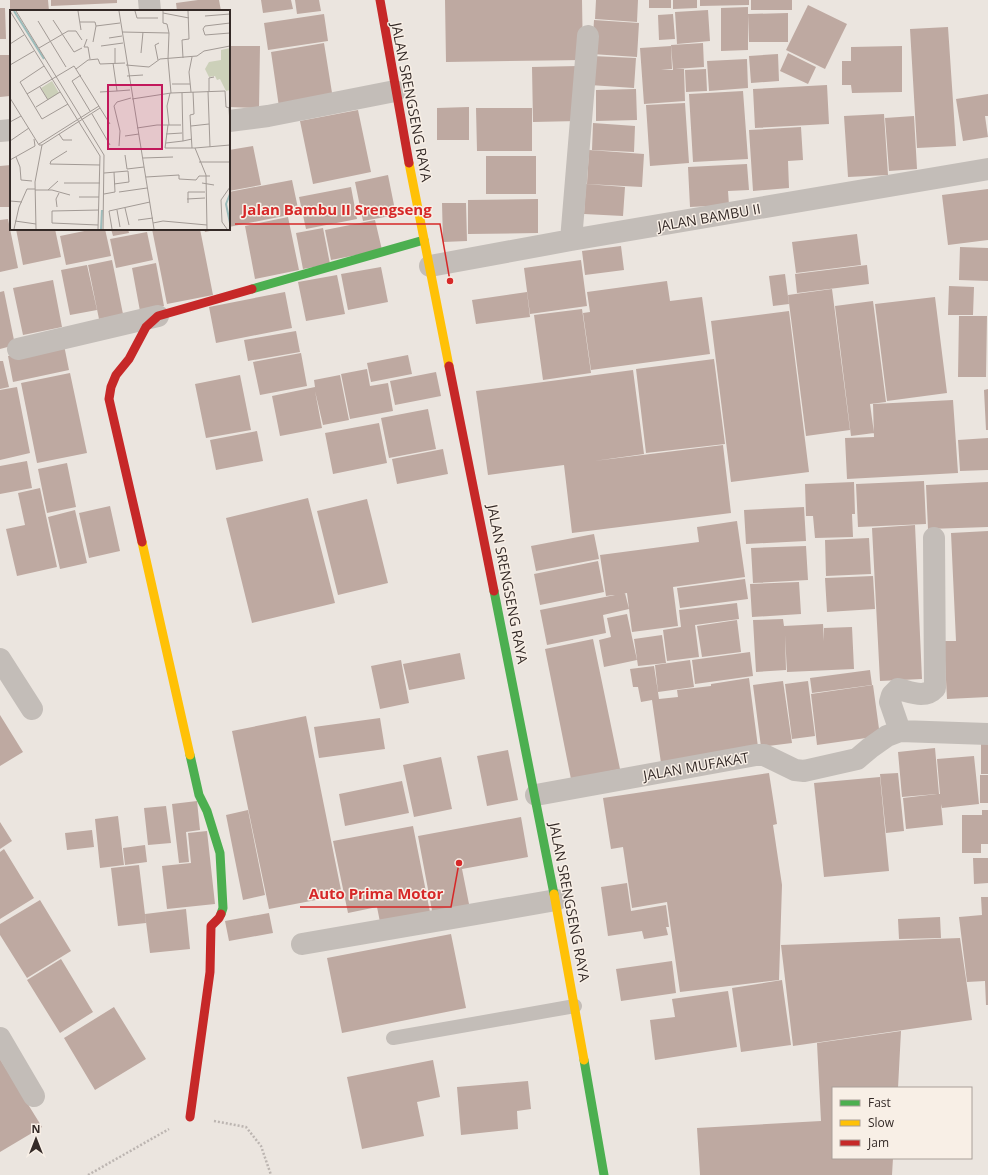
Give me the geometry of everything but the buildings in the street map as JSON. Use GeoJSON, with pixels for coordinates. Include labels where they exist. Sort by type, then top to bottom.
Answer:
{"type":"FeatureCollection","features":[{"type":"Feature","properties":{"kind":"main road","name":"JALAN SRENGSENG RAYA"},"geometry":{"type":"LineString","coordinates":[[380,0],[395,91],[424,240],[536,794],[604,1175]]}},
{"type":"Feature","properties":{"kind":"main road"},"geometry":{"type":"LineString","coordinates":[[190,1117],[210,972],[211,926],[219,918],[223,908],[220,853],[207,812],[199,795],[109,399],[111,387],[116,375],[128,359],[146,327],[158,316],[424,240]]}},
{"type":"Feature","properties":{"kind":"street"},"geometry":{"type":"LineString","coordinates":[[149,0],[150,10]]}},
{"type":"Feature","properties":{"kind":"street"},"geometry":{"type":"LineString","coordinates":[[571,240],[588,36]]}},
{"type":"Feature","properties":{"kind":"street"},"geometry":{"type":"LineString","coordinates":[[230,121],[268,116],[395,91]]}},
{"type":"Feature","properties":{"kind":"street"},"geometry":{"type":"LineString","coordinates":[[0,131],[10,130]]}},
{"type":"Feature","properties":{"kind":"street","name":"JALAN BAMBU II"},"geometry":{"type":"LineString","coordinates":[[430,266],[571,240],[988,169]]}},
{"type":"Feature","properties":{"kind":"street"},"geometry":{"type":"LineString","coordinates":[[18,349],[158,316]]}},
{"type":"Feature","properties":{"kind":"street"},"geometry":{"type":"LineString","coordinates":[[900,731],[890,702],[892,695],[898,689],[919,695],[929,693],[935,688],[934,538]]}},
{"type":"Feature","properties":{"kind":"street"},"geometry":{"type":"LineString","coordinates":[[0,659],[32,709]]}},
{"type":"Feature","properties":{"kind":"street","name":"JALAN MUFAKAT"},"geometry":{"type":"LineString","coordinates":[[536,794],[756,755],[764,755],[795,770],[804,771],[857,759],[887,736],[900,731],[988,734]]}},
{"type":"Feature","properties":{"kind":"street"},"geometry":{"type":"LineString","coordinates":[[302,944],[556,900]]}},
{"type":"Feature","properties":{"kind":"street"},"geometry":{"type":"LineString","coordinates":[[0,1038],[34,1096]]}},
{"type":"Feature","properties":{"kind":"lane"},"geometry":{"type":"LineString","coordinates":[[393,1038],[575,1006]]}},
{"type":"Feature","properties":{"kind":"path"},"geometry":{"type":"LineString","coordinates":[[88,1175],[190,1117],[246,1127],[261,1146],[271,1175]]}},
{"type":"Feature","properties":{"kind":"traffic: fast"},"geometry":{"type":"LineString","coordinates":[[252,289],[424,240]]}},
{"type":"Feature","properties":{"kind":"traffic: fast"},"geometry":{"type":"LineString","coordinates":[[494,591],[554,894]]}},
{"type":"Feature","properties":{"kind":"traffic: fast"},"geometry":{"type":"LineString","coordinates":[[190,755],[199,795],[207,811],[220,853],[223,908],[221,914]]}},
{"type":"Feature","properties":{"kind":"traffic: fast"},"geometry":{"type":"LineString","coordinates":[[584,1060],[604,1175]]}},
{"type":"Feature","properties":{"kind":"traffic: slow"},"geometry":{"type":"LineString","coordinates":[[409,163],[449,366]]}},
{"type":"Feature","properties":{"kind":"traffic: slow"},"geometry":{"type":"LineString","coordinates":[[142,542],[190,755]]}},
{"type":"Feature","properties":{"kind":"traffic: slow"},"geometry":{"type":"LineString","coordinates":[[554,894],[584,1060]]}},
{"type":"Feature","properties":{"kind":"traffic: jam"},"geometry":{"type":"LineString","coordinates":[[380,0],[409,163]]}},
{"type":"Feature","properties":{"kind":"traffic: jam"},"geometry":{"type":"LineString","coordinates":[[142,542],[109,399],[111,387],[116,375],[129,359],[146,327],[158,316],[252,289]]}},
{"type":"Feature","properties":{"kind":"traffic: jam"},"geometry":{"type":"LineString","coordinates":[[449,366],[494,591]]}},
{"type":"Feature","properties":{"kind":"traffic: jam"},"geometry":{"type":"LineString","coordinates":[[190,1117],[210,972],[211,926],[221,914]]}},
{"type":"Feature","properties":{"kind":"place","name":"Jalan Bambu II Srengseng"},"geometry":{"type":"Point","coordinates":[450,281]}},
{"type":"Feature","properties":{"kind":"place","name":"Auto Prima Motor"},"geometry":{"type":"Point","coordinates":[459,863]}}]}
